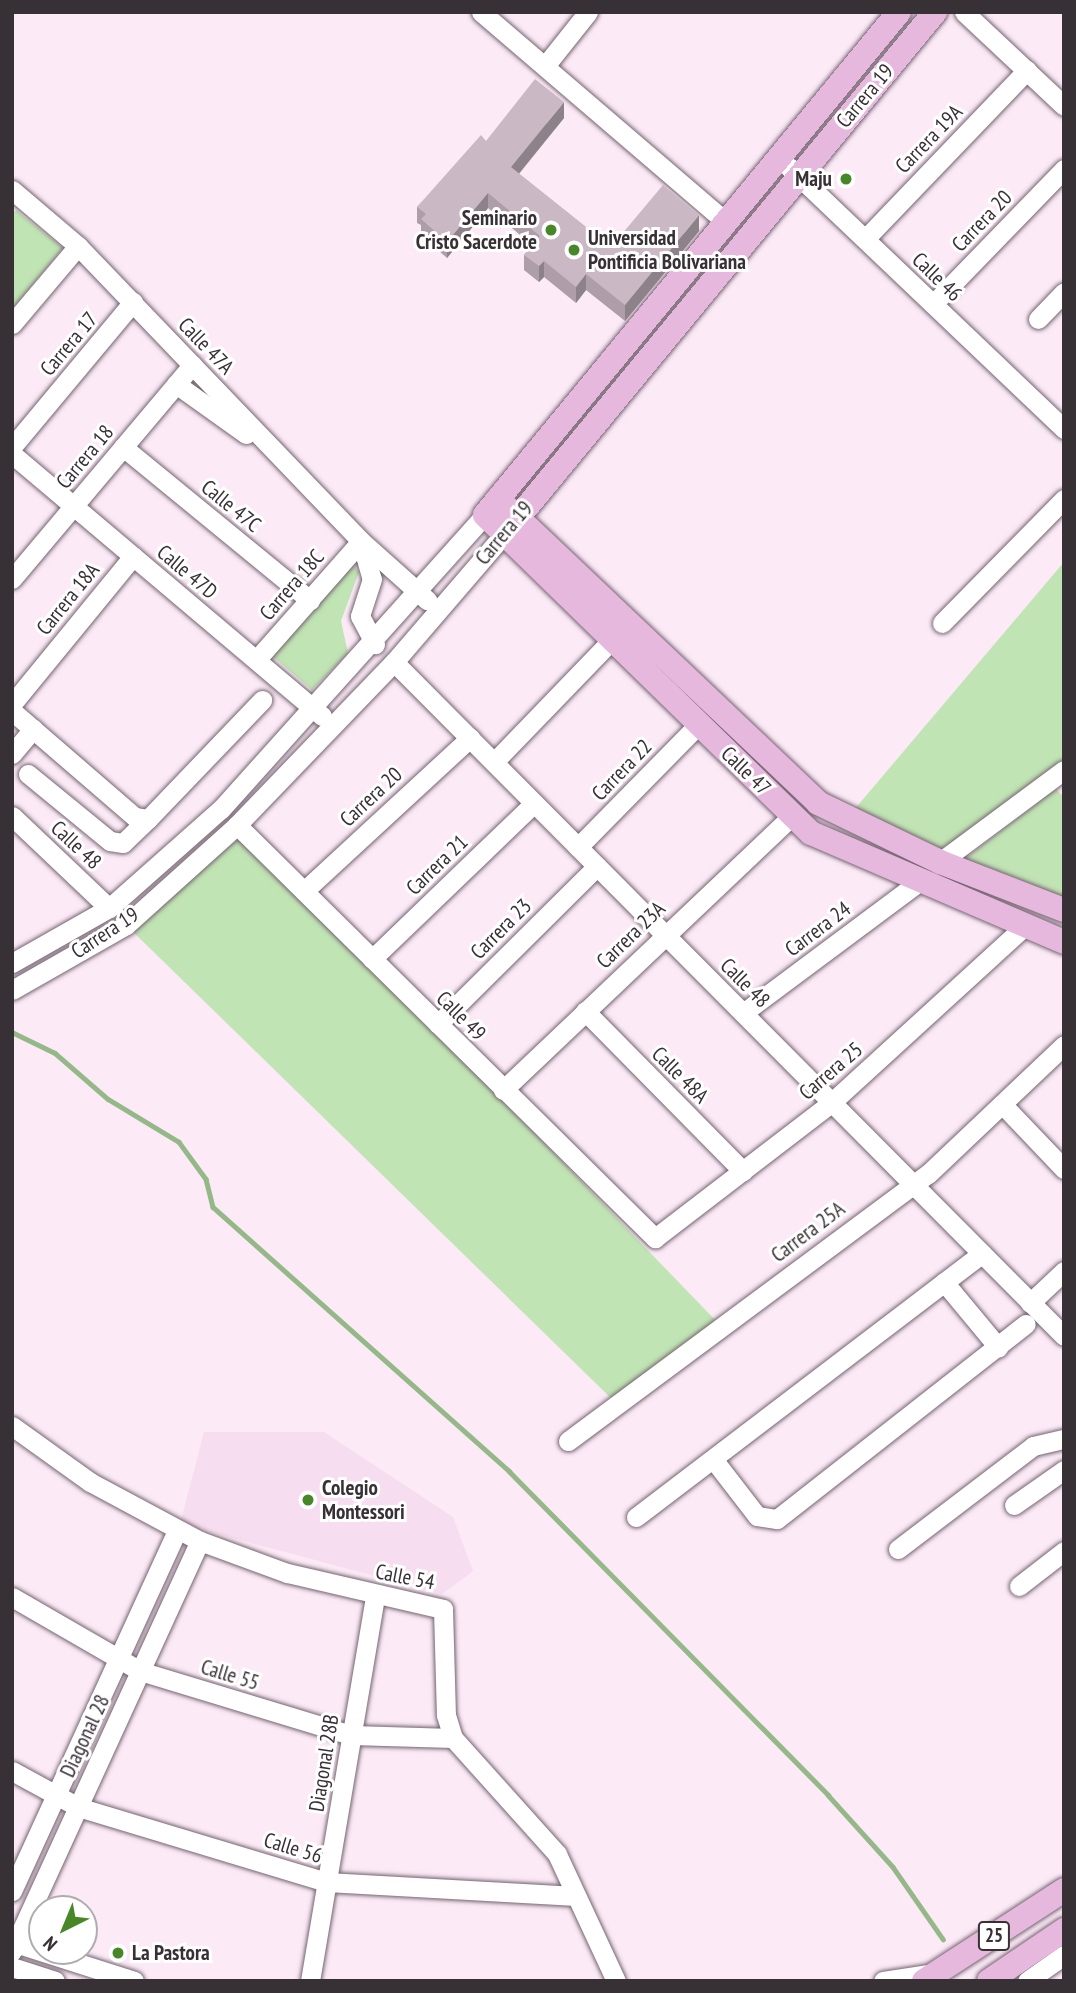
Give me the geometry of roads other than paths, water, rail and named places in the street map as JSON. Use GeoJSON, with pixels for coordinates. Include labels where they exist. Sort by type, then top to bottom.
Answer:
{"type":"FeatureCollection","features":[{"type":"Feature","properties":{"kind":"main road","name":"Carrera 19"},"geometry":{"type":"LineString","coordinates":[[491,507],[899,12]]}},
{"type":"Feature","properties":{"kind":"main road","name":"Carrera 19"},"geometry":{"type":"LineString","coordinates":[[511,526],[935,12]]}},
{"type":"Feature","properties":{"kind":"main road","name":"Calle 47"},"geometry":{"type":"LineString","coordinates":[[491,507],[694,710],[792,816],[834,845],[1064,942]]}},
{"type":"Feature","properties":{"kind":"main road","name":"Calle 47"},"geometry":{"type":"LineString","coordinates":[[511,526],[612,640],[694,710],[818,803],[940,862],[1064,910]]}},
{"type":"Feature","properties":{"kind":"main road","name":"25"},"geometry":{"type":"LineString","coordinates":[[930,1977],[1064,1890]]}},
{"type":"Feature","properties":{"kind":"main road","name":"25"},"geometry":{"type":"LineString","coordinates":[[989,1981],[1064,1930]]}},
{"type":"Feature","properties":{"kind":"street"},"geometry":{"type":"LineString","coordinates":[[481,12],[726,222]]}},
{"type":"Feature","properties":{"kind":"street"},"geometry":{"type":"LineString","coordinates":[[545,66],[588,12]]}},
{"type":"Feature","properties":{"kind":"street"},"geometry":{"type":"LineString","coordinates":[[964,12],[1064,106]]}},
{"type":"Feature","properties":{"kind":"street","name":"Carrera 19A"},"geometry":{"type":"LineString","coordinates":[[865,239],[1027,70]]}},
{"type":"Feature","properties":{"kind":"street","name":"Calle 46"},"geometry":{"type":"LineString","coordinates":[[779,158],[1064,429]]}},
{"type":"Feature","properties":{"kind":"street","name":"Carrera 20"},"geometry":{"type":"LineString","coordinates":[[933,304],[1064,169]]}},
{"type":"Feature","properties":{"kind":"street","name":"Calle 47A"},"geometry":{"type":"LineString","coordinates":[[14,195],[78,246],[360,541],[439,610]]}},
{"type":"Feature","properties":{"kind":"street"},"geometry":{"type":"LineString","coordinates":[[12,324],[78,246]]}},
{"type":"Feature","properties":{"kind":"street"},"geometry":{"type":"LineString","coordinates":[[1038,319],[1061,301]]}},
{"type":"Feature","properties":{"kind":"street","name":"Carrera 17"},"geometry":{"type":"LineString","coordinates":[[12,447],[133,302]]}},
{"type":"Feature","properties":{"kind":"street","name":"Carrera 18"},"geometry":{"type":"LineString","coordinates":[[12,579],[192,365]]}},
{"type":"Feature","properties":{"kind":"street"},"geometry":{"type":"LineString","coordinates":[[176,384],[285,462]]}},
{"type":"Feature","properties":{"kind":"street","name":"Calle 47C"},"geometry":{"type":"LineString","coordinates":[[123,447],[310,600]]}},
{"type":"Feature","properties":{"kind":"street","name":"Calle 47D"},"geometry":{"type":"LineString","coordinates":[[12,454],[333,726]]}},
{"type":"Feature","properties":{"kind":"street"},"geometry":{"type":"LineString","coordinates":[[942,623],[1064,499]]}},
{"type":"Feature","properties":{"kind":"street","name":"Carrera 19"},"geometry":{"type":"LineString","coordinates":[[12,963],[109,908],[221,809],[375,644],[491,507]]}},
{"type":"Feature","properties":{"kind":"street","name":"Carrera 19"},"geometry":{"type":"LineString","coordinates":[[12,990],[126,925],[237,825],[394,662],[511,526]]}},
{"type":"Feature","properties":{"kind":"street"},"geometry":{"type":"LineString","coordinates":[[360,541],[372,579],[360,616],[375,644]]}},
{"type":"Feature","properties":{"kind":"street","name":"Carrera 18C"},"geometry":{"type":"LineString","coordinates":[[257,659],[360,541]]}},
{"type":"Feature","properties":{"kind":"street","name":"Carrera 18A"},"geometry":{"type":"LineString","coordinates":[[12,704],[133,556]]}},
{"type":"Feature","properties":{"kind":"street"},"geometry":{"type":"LineString","coordinates":[[494,762],[612,640]]}},
{"type":"Feature","properties":{"kind":"street","name":"Calle 48"},"geometry":{"type":"LineString","coordinates":[[394,662],[1064,1336]]}},
{"type":"Feature","properties":{"kind":"street"},"geometry":{"type":"LineString","coordinates":[[28,774],[110,841],[122,843],[262,700]]}},
{"type":"Feature","properties":{"kind":"street","name":"Carrera 22"},"geometry":{"type":"LineString","coordinates":[[579,847],[694,710]]}},
{"type":"Feature","properties":{"kind":"street"},"geometry":{"type":"LineString","coordinates":[[12,712],[135,817],[148,819]]}},
{"type":"Feature","properties":{"kind":"street"},"geometry":{"type":"LineString","coordinates":[[12,754],[33,729]]}},
{"type":"Feature","properties":{"kind":"street","name":"Carrera 20"},"geometry":{"type":"LineString","coordinates":[[304,891],[470,738]]}},
{"type":"Feature","properties":{"kind":"street"},"geometry":{"type":"LineString","coordinates":[[940,862],[1063,773]]}},
{"type":"Feature","properties":{"kind":"street","name":"Carrera 21"},"geometry":{"type":"LineString","coordinates":[[372,959],[534,803]]}},
{"type":"Feature","properties":{"kind":"street","name":"Calle 48"},"geometry":{"type":"LineString","coordinates":[[12,816],[109,908]]}},
{"type":"Feature","properties":{"kind":"street","name":"Carrera 23A"},"geometry":{"type":"LineString","coordinates":[[503,1090],[664,934],[792,816]]}},
{"type":"Feature","properties":{"kind":"street","name":"Calle 49"},"geometry":{"type":"LineString","coordinates":[[237,825],[655,1238]]}},
{"type":"Feature","properties":{"kind":"street","name":"Carrera 23"},"geometry":{"type":"LineString","coordinates":[[438,1024],[597,866]]}},
{"type":"Feature","properties":{"kind":"street","name":"Carrera 24"},"geometry":{"type":"LineString","coordinates":[[743,1013],[920,881]]}},
{"type":"Feature","properties":{"kind":"street","name":"Carrera 25"},"geometry":{"type":"LineString","coordinates":[[655,1238],[832,1102],[1025,926]]}},
{"type":"Feature","properties":{"kind":"street","name":"Calle 48A"},"geometry":{"type":"LineString","coordinates":[[585,1011],[743,1171]]}},
{"type":"Feature","properties":{"kind":"street","name":"Carrera 25A"},"geometry":{"type":"LineString","coordinates":[[568,1441],[913,1184],[1064,1045]]}},
{"type":"Feature","properties":{"kind":"street"},"geometry":{"type":"LineString","coordinates":[[1002,1104],[1064,1169]]}},
{"type":"Feature","properties":{"kind":"street"},"geometry":{"type":"LineString","coordinates":[[636,1517],[982,1254]]}},
{"type":"Feature","properties":{"kind":"street"},"geometry":{"type":"LineString","coordinates":[[1031,1303],[1064,1271]]}},
{"type":"Feature","properties":{"kind":"street"},"geometry":{"type":"LineString","coordinates":[[944,1282],[998,1347]]}},
{"type":"Feature","properties":{"kind":"street"},"geometry":{"type":"LineString","coordinates":[[713,1459],[757,1516],[777,1519],[1026,1324]]}},
{"type":"Feature","properties":{"kind":"street","name":"Calle 54"},"geometry":{"type":"LineString","coordinates":[[12,1426],[90,1482],[200,1541],[288,1573],[375,1595],[434,1604],[448,1618],[446,1716],[453,1738]]}},
{"type":"Feature","properties":{"kind":"street"},"geometry":{"type":"LineString","coordinates":[[898,1549],[1033,1446],[1064,1439]]}},
{"type":"Feature","properties":{"kind":"street"},"geometry":{"type":"LineString","coordinates":[[1014,1505],[1064,1470]]}},
{"type":"Feature","properties":{"kind":"street","name":"Diagonal 28"},"geometry":{"type":"LineString","coordinates":[[12,1891],[177,1530]]}},
{"type":"Feature","properties":{"kind":"street","name":"Diagonal 28"},"geometry":{"type":"LineString","coordinates":[[13,1945],[200,1541]]}},
{"type":"Feature","properties":{"kind":"street"},"geometry":{"type":"LineString","coordinates":[[1018,1586],[1064,1551]]}},
{"type":"Feature","properties":{"kind":"street","name":"Diagonal 28B"},"geometry":{"type":"LineString","coordinates":[[310,1981],[375,1595]]}},
{"type":"Feature","properties":{"kind":"street","name":"Calle 55"},"geometry":{"type":"LineString","coordinates":[[12,1597],[140,1671],[351,1735],[453,1738]]}},
{"type":"Feature","properties":{"kind":"street"},"geometry":{"type":"LineString","coordinates":[[453,1738],[557,1854],[616,1981]]}},
{"type":"Feature","properties":{"kind":"street","name":"Calle 56"},"geometry":{"type":"LineString","coordinates":[[12,1771],[55,1797],[78,1807],[327,1882],[576,1896]]}},
{"type":"Feature","properties":{"kind":"street"},"geometry":{"type":"LineString","coordinates":[[13,1945],[134,1981]]}},
{"type":"Feature","properties":{"kind":"street"},"geometry":{"type":"LineString","coordinates":[[1029,1980],[1064,1955]]}},
{"type":"Feature","properties":{"kind":"street"},"geometry":{"type":"LineString","coordinates":[[12,1967],[55,1981]]}},
{"type":"Feature","properties":{"kind":"street"},"geometry":{"type":"LineString","coordinates":[[883,1981],[930,1977]]}},
{"type":"Feature","properties":{"kind":"waterway"},"geometry":{"type":"LineString","coordinates":[[12,1032],[55,1053],[108,1099],[179,1142],[206,1179],[213,1207],[509,1471],[828,1795],[893,1867],[943,1939]]}},
{"type":"Feature","properties":{"kind":"place","name":"Maju"},"geometry":{"type":"Point","coordinates":[846,179]}},
{"type":"Feature","properties":{"kind":"place","name":"Seminario Cristo Sacerdote"},"geometry":{"type":"Point","coordinates":[551,230]}},
{"type":"Feature","properties":{"kind":"place","name":"Universidad Pontificia Bolivariana"},"geometry":{"type":"Point","coordinates":[574,250]}},
{"type":"Feature","properties":{"kind":"place","name":"Colegio Montessori"},"geometry":{"type":"Point","coordinates":[308,1500]}},
{"type":"Feature","properties":{"kind":"place","name":"La Pastora"},"geometry":{"type":"Point","coordinates":[118,1953]}}]}
